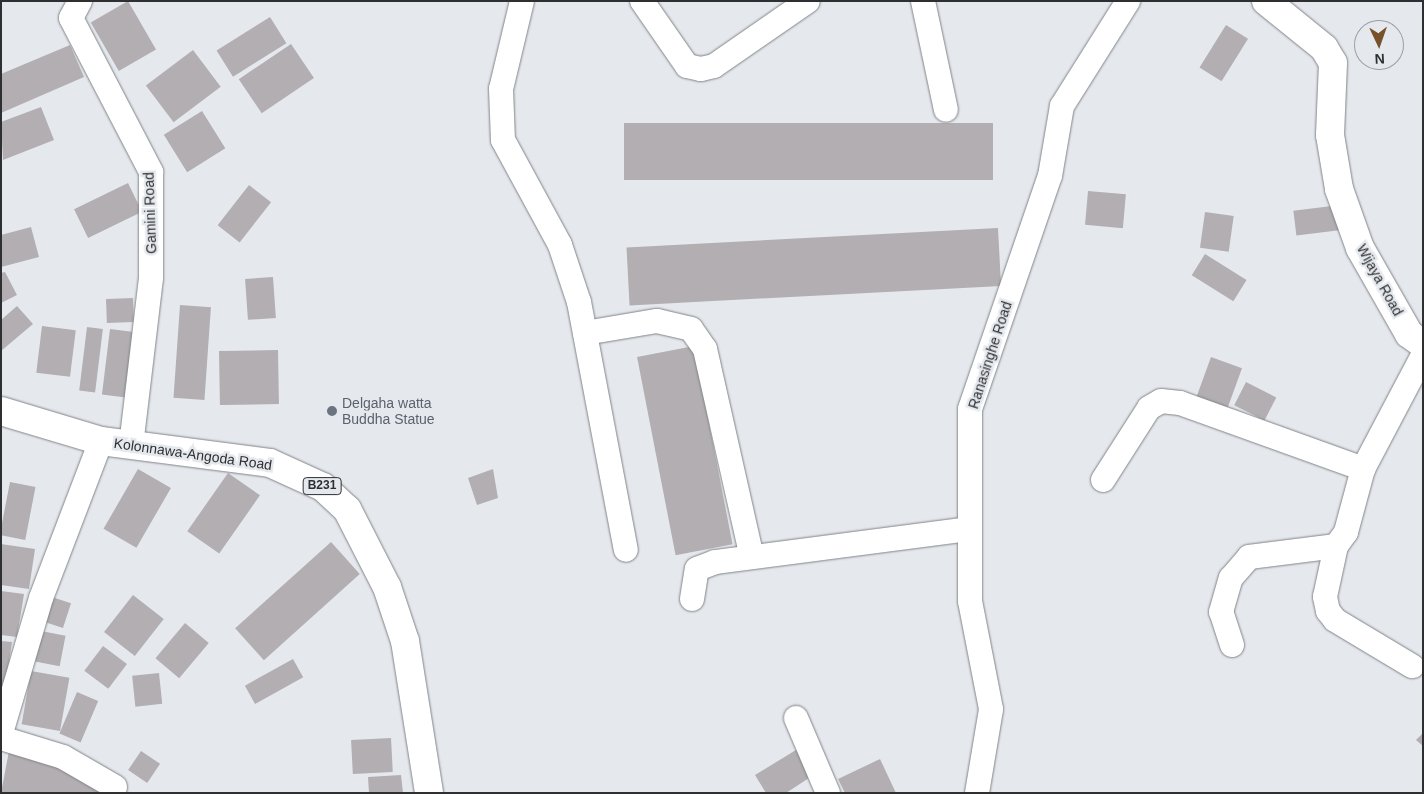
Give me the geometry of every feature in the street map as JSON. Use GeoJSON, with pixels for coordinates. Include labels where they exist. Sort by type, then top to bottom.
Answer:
{"type":"FeatureCollection","features":[{"type":"Feature","properties":{"kind":"main road","name":"Wijaya Road"},"geometry":{"type":"LineString","coordinates":[[1266,1],[1324,48],[1333,63],[1330,135],[1340,189],[1360,248],[1409,334],[1423,344]]}},
{"type":"Feature","properties":{"kind":"main road","name":"Kolonnawa-Angoda Road"},"geometry":{"type":"LineString","coordinates":[[5,418],[102,441],[288,468],[323,487],[347,509],[388,587],[405,641],[429,793]]}},
{"type":"Feature","properties":{"kind":"street","name":"Gamini Road"},"geometry":{"type":"LineString","coordinates":[[80,1],[71,18],[151,172],[151,278],[131,446]]}},
{"type":"Feature","properties":{"kind":"street"},"geometry":{"type":"LineString","coordinates":[[522,1],[501,89],[503,140],[560,245],[585,333],[626,550]]}},
{"type":"Feature","properties":{"kind":"street"},"geometry":{"type":"LineString","coordinates":[[652,5],[687,66],[701,69],[714,66],[808,1]]}},
{"type":"Feature","properties":{"kind":"street"},"geometry":{"type":"LineString","coordinates":[[923,1],[946,110]]}},
{"type":"Feature","properties":{"kind":"street","name":"Ranasinghe Road"},"geometry":{"type":"LineString","coordinates":[[977,793],[991,708],[970,600],[968,530],[970,409],[1050,176],[1062,106],[1128,1]]}},
{"type":"Feature","properties":{"kind":"street"},"geometry":{"type":"LineString","coordinates":[[585,333],[657,321],[691,329],[705,349],[752,557]]}},
{"type":"Feature","properties":{"kind":"street"},"geometry":{"type":"LineString","coordinates":[[1412,666],[1335,620],[1328,611],[1325,597],[1336,546],[1346,532],[1363,469],[1423,355]]}},
{"type":"Feature","properties":{"kind":"street"},"geometry":{"type":"LineString","coordinates":[[1103,480],[1149,408],[1161,402],[1180,403],[1363,469]]}},
{"type":"Feature","properties":{"kind":"street"},"geometry":{"type":"LineString","coordinates":[[1,733],[41,598],[102,441]]}},
{"type":"Feature","properties":{"kind":"street"},"geometry":{"type":"LineString","coordinates":[[692,599],[697,569],[752,557],[968,530]]}},
{"type":"Feature","properties":{"kind":"street"},"geometry":{"type":"LineString","coordinates":[[1232,645],[1221,612],[1231,578],[1249,557],[1336,546]]}},
{"type":"Feature","properties":{"kind":"street"},"geometry":{"type":"LineString","coordinates":[[796,718],[828,793]]}},
{"type":"Feature","properties":{"kind":"street"},"geometry":{"type":"LineString","coordinates":[[1,738],[63,758],[115,787]]}},
{"type":"Feature","properties":{"kind":"building"},"geometry":{"type":"Polygon","coordinates":[[[128,1],[156,49],[119,71],[91,22],[128,1]]]}},
{"type":"Feature","properties":{"kind":"building"},"geometry":{"type":"Polygon","coordinates":[[[270,17],[286,43],[233,77],[217,50],[270,17]]]}},
{"type":"Feature","properties":{"kind":"building"},"geometry":{"type":"Polygon","coordinates":[[[1226,25],[1248,39],[1222,81],[1200,67],[1226,25]]]}},
{"type":"Feature","properties":{"kind":"building"},"geometry":{"type":"Polygon","coordinates":[[[291,44],[314,78],[262,113],[239,79],[291,44]]]}},
{"type":"Feature","properties":{"kind":"building"},"geometry":{"type":"Polygon","coordinates":[[[70,45],[84,77],[1,113],[1,74],[70,45]]]}},
{"type":"Feature","properties":{"kind":"building"},"geometry":{"type":"Polygon","coordinates":[[[193,50],[221,87],[174,122],[146,86],[193,50]]]}},
{"type":"Feature","properties":{"kind":"building"},"geometry":{"type":"Polygon","coordinates":[[[41,107],[54,140],[3,160],[1,122],[41,107]]]}},
{"type":"Feature","properties":{"kind":"building"},"geometry":{"type":"Polygon","coordinates":[[[202,111],[225,148],[187,172],[164,135],[202,111]]]}},
{"type":"Feature","properties":{"kind":"building"},"geometry":{"type":"Polygon","coordinates":[[[624,123],[993,123],[993,180],[624,180],[624,123]]]}},
{"type":"Feature","properties":{"kind":"building"},"geometry":{"type":"Polygon","coordinates":[[[128,183],[142,212],[88,238],[74,209],[128,183]]]}},
{"type":"Feature","properties":{"kind":"building"},"geometry":{"type":"Polygon","coordinates":[[[249,185],[271,202],[240,242],[218,225],[249,185]]]}},
{"type":"Feature","properties":{"kind":"building"},"geometry":{"type":"Polygon","coordinates":[[[1088,191],[1126,194],[1123,228],[1085,225],[1088,191]]]}},
{"type":"Feature","properties":{"kind":"building"},"geometry":{"type":"Polygon","coordinates":[[[1340,205],[1343,230],[1296,236],[1293,211],[1340,205]]]}},
{"type":"Feature","properties":{"kind":"building"},"geometry":{"type":"Polygon","coordinates":[[[1205,212],[1234,216],[1229,252],[1200,248],[1205,212]]]}},
{"type":"Feature","properties":{"kind":"building"},"geometry":{"type":"Polygon","coordinates":[[[31,227],[39,257],[1,267],[1,235],[31,227]]]}},
{"type":"Feature","properties":{"kind":"building"},"geometry":{"type":"Polygon","coordinates":[[[998,228],[1001,286],[630,305],[627,247],[998,228]]]}},
{"type":"Feature","properties":{"kind":"building"},"geometry":{"type":"Polygon","coordinates":[[[1205,254],[1247,280],[1233,301],[1192,275],[1205,254]]]}},
{"type":"Feature","properties":{"kind":"building"},"geometry":{"type":"Polygon","coordinates":[[[5,272],[17,295],[1,303],[1,273],[5,272]]]}},
{"type":"Feature","properties":{"kind":"building"},"geometry":{"type":"Polygon","coordinates":[[[273,277],[276,318],[248,320],[245,279],[273,277]]]}},
{"type":"Feature","properties":{"kind":"building"},"geometry":{"type":"Polygon","coordinates":[[[133,298],[134,322],[107,323],[106,299],[133,298]]]}},
{"type":"Feature","properties":{"kind":"building"},"geometry":{"type":"Polygon","coordinates":[[[180,305],[211,307],[204,400],[174,398],[180,305]]]}},
{"type":"Feature","properties":{"kind":"building"},"geometry":{"type":"Polygon","coordinates":[[[17,306],[33,324],[1,351],[1,320],[17,306]]]}},
{"type":"Feature","properties":{"kind":"building"},"geometry":{"type":"Polygon","coordinates":[[[42,326],[76,330],[70,377],[36,373],[42,326]]]}},
{"type":"Feature","properties":{"kind":"building"},"geometry":{"type":"Polygon","coordinates":[[[87,327],[103,329],[95,392],[79,391],[87,327]]]}},
{"type":"Feature","properties":{"kind":"building"},"geometry":{"type":"Polygon","coordinates":[[[110,329],[136,332],[128,398],[102,395],[110,329]]]}},
{"type":"Feature","properties":{"kind":"building"},"geometry":{"type":"Polygon","coordinates":[[[694,346],[733,544],[676,555],[637,357],[694,346]]]}},
{"type":"Feature","properties":{"kind":"building"},"geometry":{"type":"Polygon","coordinates":[[[278,350],[279,404],[220,405],[219,351],[278,350]]]}},
{"type":"Feature","properties":{"kind":"building"},"geometry":{"type":"Polygon","coordinates":[[[1211,357],[1242,368],[1228,408],[1197,396],[1211,357]]]}},
{"type":"Feature","properties":{"kind":"building"},"geometry":{"type":"Polygon","coordinates":[[[1246,382],[1276,397],[1264,421],[1234,405],[1246,382]]]}},
{"type":"Feature","properties":{"kind":"building"},"geometry":{"type":"Polygon","coordinates":[[[138,469],[171,488],[136,548],[104,529],[138,469]]]}},
{"type":"Feature","properties":{"kind":"building"},"geometry":{"type":"Polygon","coordinates":[[[493,469],[498,498],[477,505],[468,478],[493,469]]]}},
{"type":"Feature","properties":{"kind":"building"},"geometry":{"type":"Polygon","coordinates":[[[228,473],[260,495],[219,554],[187,531],[228,473]]]}},
{"type":"Feature","properties":{"kind":"building"},"geometry":{"type":"Polygon","coordinates":[[[10,482],[36,487],[25,540],[1,535],[10,482]]]}},
{"type":"Feature","properties":{"kind":"building"},"geometry":{"type":"Polygon","coordinates":[[[331,542],[360,574],[264,660],[235,628],[331,542]]]}},
{"type":"Feature","properties":{"kind":"building"},"geometry":{"type":"Polygon","coordinates":[[[1,544],[35,549],[29,589],[1,585],[1,544]]]}},
{"type":"Feature","properties":{"kind":"building"},"geometry":{"type":"Polygon","coordinates":[[[1,591],[24,594],[17,637],[1,635],[1,591]]]}},
{"type":"Feature","properties":{"kind":"building"},"geometry":{"type":"Polygon","coordinates":[[[133,595],[164,619],[135,656],[104,632],[133,595]]]}},
{"type":"Feature","properties":{"kind":"building"},"geometry":{"type":"Polygon","coordinates":[[[52,597],[71,603],[63,628],[44,622],[52,597]]]}},
{"type":"Feature","properties":{"kind":"building"},"geometry":{"type":"Polygon","coordinates":[[[185,623],[209,643],[179,678],[155,658],[185,623]]]}},
{"type":"Feature","properties":{"kind":"building"},"geometry":{"type":"Polygon","coordinates":[[[41,631],[66,636],[60,666],[35,661],[41,631]]]}},
{"type":"Feature","properties":{"kind":"building"},"geometry":{"type":"Polygon","coordinates":[[[1,641],[12,642],[3,701],[1,700],[1,641]]]}},
{"type":"Feature","properties":{"kind":"building"},"geometry":{"type":"Polygon","coordinates":[[[103,646],[127,664],[108,689],[84,671],[103,646]]]}},
{"type":"Feature","properties":{"kind":"building"},"geometry":{"type":"Polygon","coordinates":[[[293,659],[303,677],[255,704],[245,686],[293,659]]]}},
{"type":"Feature","properties":{"kind":"building"},"geometry":{"type":"Polygon","coordinates":[[[31,671],[69,678],[60,731],[22,724],[31,671]]]}},
{"type":"Feature","properties":{"kind":"building"},"geometry":{"type":"Polygon","coordinates":[[[159,673],[162,704],[135,707],[132,676],[159,673]]]}},
{"type":"Feature","properties":{"kind":"building"},"geometry":{"type":"Polygon","coordinates":[[[77,692],[98,701],[81,742],[59,733],[77,692]]]}},
{"type":"Feature","properties":{"kind":"building"},"geometry":{"type":"Polygon","coordinates":[[[1423,733],[1423,746],[1416,740],[1423,733]]]}},
{"type":"Feature","properties":{"kind":"building"},"geometry":{"type":"Polygon","coordinates":[[[391,738],[393,772],[353,774],[351,740],[391,738]]]}},
{"type":"Feature","properties":{"kind":"building"},"geometry":{"type":"Polygon","coordinates":[[[796,750],[812,776],[786,793],[766,793],[755,775],[796,750]]]}},
{"type":"Feature","properties":{"kind":"building"},"geometry":{"type":"Polygon","coordinates":[[[9,751],[49,761],[101,789],[99,793],[1,793],[9,751]]]}},
{"type":"Feature","properties":{"kind":"building"},"geometry":{"type":"Polygon","coordinates":[[[141,751],[160,764],[147,783],[128,770],[141,751]]]}},
{"type":"Feature","properties":{"kind":"building"},"geometry":{"type":"Polygon","coordinates":[[[880,759],[896,793],[845,793],[838,779],[880,759]]]}},
{"type":"Feature","properties":{"kind":"building"},"geometry":{"type":"Polygon","coordinates":[[[401,775],[403,793],[369,793],[368,777],[401,775]]]}},
{"type":"Feature","properties":{"kind":"place","name":"Delgaha watta Buddha Statue"},"geometry":{"type":"Point","coordinates":[332,411]}}]}
